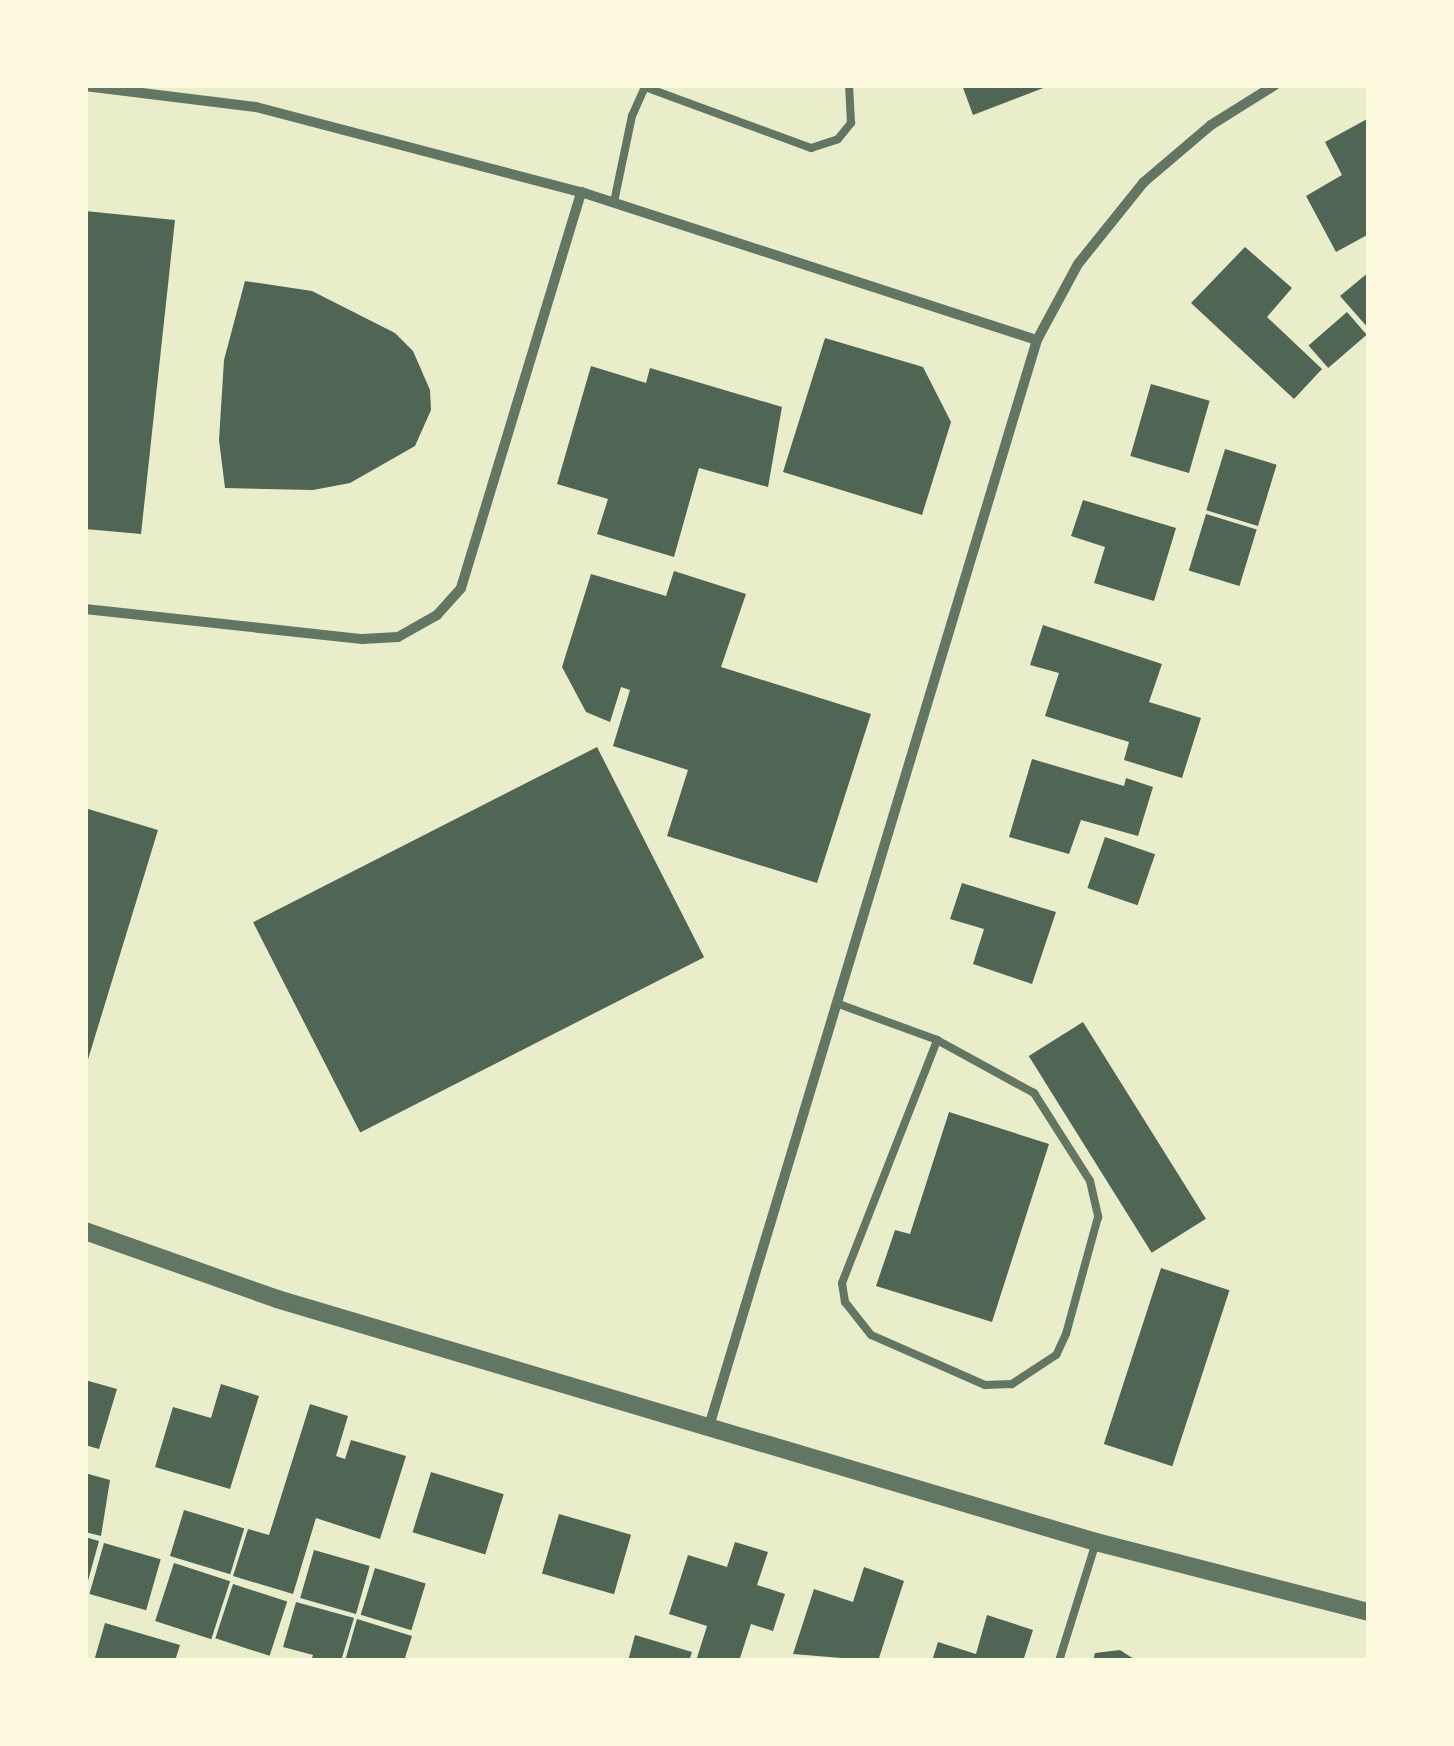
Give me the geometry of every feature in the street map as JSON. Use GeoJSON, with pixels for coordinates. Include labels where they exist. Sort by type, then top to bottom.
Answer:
{"type":"FeatureCollection","features":[{"type":"Feature","properties":{"kind":"street"},"geometry":{"type":"LineString","coordinates":[[710,1424],[1037,340],[1078,264],[1144,182],[1210,125],[1275,85]]}},
{"type":"Feature","properties":{"kind":"street"},"geometry":{"type":"LineString","coordinates":[[85,86],[256,107],[581,192],[1037,340]]}},
{"type":"Feature","properties":{"kind":"street"},"geometry":{"type":"LineString","coordinates":[[85,609],[362,639],[398,636],[437,616],[461,588],[581,192]]}},
{"type":"Feature","properties":{"kind":"street"},"geometry":{"type":"LineString","coordinates":[[85,1231],[278,1300],[710,1424],[1096,1542],[1369,1612]]}},
{"type":"Feature","properties":{"kind":"lane"},"geometry":{"type":"LineString","coordinates":[[614,202],[632,116],[646,86],[811,148],[838,139],[851,123],[849,85]]}},
{"type":"Feature","properties":{"kind":"lane"},"geometry":{"type":"LineString","coordinates":[[836,1003],[937,1040],[1034,1093],[1090,1181],[1098,1217],[1066,1334],[1046,1365],[1012,1384],[985,1385],[871,1335],[844,1302],[842,1283],[937,1040]]}},
{"type":"Feature","properties":{"kind":"lane"},"geometry":{"type":"LineString","coordinates":[[1059,1661],[1096,1542]]}},
{"type":"Feature","properties":{"kind":"building"},"geometry":{"type":"Polygon","coordinates":[[[962,85],[1051,85],[973,115],[962,85]]]}},
{"type":"Feature","properties":{"kind":"building"},"geometry":{"type":"Polygon","coordinates":[[[1369,118],[1369,234],[1336,252],[1306,196],[1342,175],[1325,142],[1369,118]]]}},
{"type":"Feature","properties":{"kind":"building"},"geometry":{"type":"Polygon","coordinates":[[[85,211],[175,220],[141,534],[85,529],[85,211]]]}},
{"type":"Feature","properties":{"kind":"building"},"geometry":{"type":"Polygon","coordinates":[[[1245,247],[1292,288],[1267,317],[1322,369],[1294,399],[1191,303],[1245,247]]]}},
{"type":"Feature","properties":{"kind":"building"},"geometry":{"type":"Polygon","coordinates":[[[1369,272],[1369,329],[1340,296],[1369,272]]]}},
{"type":"Feature","properties":{"kind":"building"},"geometry":{"type":"Polygon","coordinates":[[[245,281],[312,291],[395,333],[413,351],[430,390],[431,410],[415,446],[350,483],[313,490],[225,488],[219,440],[224,360],[245,281]]]}},
{"type":"Feature","properties":{"kind":"building"},"geometry":{"type":"Polygon","coordinates":[[[1347,312],[1367,335],[1328,368],[1309,345],[1347,312]]]}},
{"type":"Feature","properties":{"kind":"building"},"geometry":{"type":"Polygon","coordinates":[[[825,338],[923,367],[951,422],[922,515],[783,472],[825,338]]]}},
{"type":"Feature","properties":{"kind":"building"},"geometry":{"type":"Polygon","coordinates":[[[591,366],[646,383],[650,368],[782,407],[768,487],[699,468],[674,557],[597,534],[608,499],[557,484],[591,366]]]}},
{"type":"Feature","properties":{"kind":"building"},"geometry":{"type":"Polygon","coordinates":[[[1151,384],[1210,401],[1189,473],[1130,456],[1151,384]]]}},
{"type":"Feature","properties":{"kind":"building"},"geometry":{"type":"Polygon","coordinates":[[[1225,449],[1277,465],[1258,526],[1206,510],[1225,449]]]}},
{"type":"Feature","properties":{"kind":"building"},"geometry":{"type":"Polygon","coordinates":[[[1083,500],[1176,528],[1154,601],[1094,583],[1105,547],[1071,536],[1083,500]]]}},
{"type":"Feature","properties":{"kind":"building"},"geometry":{"type":"Polygon","coordinates":[[[1206,514],[1257,529],[1239,586],[1189,570],[1206,514]]]}},
{"type":"Feature","properties":{"kind":"building"},"geometry":{"type":"Polygon","coordinates":[[[674,571],[746,594],[721,667],[871,714],[817,883],[667,836],[688,770],[613,746],[630,690],[621,687],[610,722],[586,712],[562,667],[591,574],[666,596],[674,571]]]}},
{"type":"Feature","properties":{"kind":"building"},"geometry":{"type":"Polygon","coordinates":[[[1043,625],[1162,664],[1149,702],[1201,718],[1182,778],[1124,760],[1129,742],[1045,716],[1059,673],[1030,665],[1043,625]]]}},
{"type":"Feature","properties":{"kind":"building"},"geometry":{"type":"Polygon","coordinates":[[[597,747],[704,957],[360,1133],[253,922],[597,747]]]}},
{"type":"Feature","properties":{"kind":"building"},"geometry":{"type":"Polygon","coordinates":[[[1032,759],[1124,786],[1126,778],[1153,787],[1138,836],[1081,820],[1069,854],[1009,837],[1032,759]]]}},
{"type":"Feature","properties":{"kind":"building"},"geometry":{"type":"Polygon","coordinates":[[[85,808],[158,830],[86,1066],[85,1066],[85,808]]]}},
{"type":"Feature","properties":{"kind":"building"},"geometry":{"type":"Polygon","coordinates":[[[1105,837],[1155,854],[1138,905],[1087,888],[1105,837]]]}},
{"type":"Feature","properties":{"kind":"building"},"geometry":{"type":"Polygon","coordinates":[[[962,883],[1056,912],[1032,984],[973,964],[984,929],[950,919],[962,883]]]}},
{"type":"Feature","properties":{"kind":"building"},"geometry":{"type":"Polygon","coordinates":[[[1083,1022],[1206,1219],[1152,1253],[1029,1056],[1083,1022]]]}},
{"type":"Feature","properties":{"kind":"building"},"geometry":{"type":"Polygon","coordinates":[[[949,1112],[1049,1144],[992,1322],[876,1286],[895,1230],[910,1234],[949,1112]]]}},
{"type":"Feature","properties":{"kind":"building"},"geometry":{"type":"Polygon","coordinates":[[[1161,1268],[1229,1290],[1172,1466],[1104,1444],[1161,1268]]]}},
{"type":"Feature","properties":{"kind":"building"},"geometry":{"type":"Polygon","coordinates":[[[85,1380],[117,1389],[99,1449],[85,1445],[85,1380]]]}},
{"type":"Feature","properties":{"kind":"building"},"geometry":{"type":"Polygon","coordinates":[[[221,1384],[259,1396],[230,1489],[155,1467],[173,1407],[211,1418],[221,1384]]]}},
{"type":"Feature","properties":{"kind":"building"},"geometry":{"type":"Polygon","coordinates":[[[310,1404],[348,1416],[336,1456],[345,1459],[351,1440],[406,1456],[380,1539],[316,1518],[293,1594],[233,1576],[248,1529],[269,1535],[310,1404]]]}},
{"type":"Feature","properties":{"kind":"building"},"geometry":{"type":"Polygon","coordinates":[[[431,1472],[504,1494],[485,1554],[413,1532],[431,1472]]]}},
{"type":"Feature","properties":{"kind":"building"},"geometry":{"type":"Polygon","coordinates":[[[85,1473],[110,1480],[101,1536],[85,1532],[85,1473]]]}},
{"type":"Feature","properties":{"kind":"building"},"geometry":{"type":"Polygon","coordinates":[[[184,1510],[244,1528],[230,1574],[170,1556],[184,1510]]]}},
{"type":"Feature","properties":{"kind":"building"},"geometry":{"type":"Polygon","coordinates":[[[559,1514],[631,1535],[614,1594],[542,1574],[559,1514]]]}},
{"type":"Feature","properties":{"kind":"building"},"geometry":{"type":"Polygon","coordinates":[[[85,1537],[99,1541],[86,1588],[85,1588],[85,1537]]]}},
{"type":"Feature","properties":{"kind":"building"},"geometry":{"type":"Polygon","coordinates":[[[735,1542],[768,1552],[757,1585],[785,1594],[773,1631],[751,1624],[739,1661],[696,1661],[707,1626],[669,1614],[688,1555],[727,1567],[735,1542]]]}},
{"type":"Feature","properties":{"kind":"building"},"geometry":{"type":"Polygon","coordinates":[[[104,1543],[161,1559],[146,1610],[89,1594],[104,1543]]]}},
{"type":"Feature","properties":{"kind":"building"},"geometry":{"type":"Polygon","coordinates":[[[314,1550],[370,1566],[356,1614],[300,1598],[314,1550]]]}},
{"type":"Feature","properties":{"kind":"building"},"geometry":{"type":"Polygon","coordinates":[[[174,1563],[230,1581],[211,1639],[155,1621],[174,1563]]]}},
{"type":"Feature","properties":{"kind":"building"},"geometry":{"type":"Polygon","coordinates":[[[864,1567],[904,1581],[878,1661],[793,1654],[814,1589],[853,1602],[864,1567]]]}},
{"type":"Feature","properties":{"kind":"building"},"geometry":{"type":"Polygon","coordinates":[[[375,1568],[426,1583],[411,1630],[361,1615],[375,1568]]]}},
{"type":"Feature","properties":{"kind":"building"},"geometry":{"type":"Polygon","coordinates":[[[233,1584],[287,1602],[270,1656],[215,1638],[233,1584]]]}},
{"type":"Feature","properties":{"kind":"building"},"geometry":{"type":"Polygon","coordinates":[[[296,1602],[354,1618],[341,1661],[311,1661],[313,1655],[283,1647],[296,1602]]]}},
{"type":"Feature","properties":{"kind":"building"},"geometry":{"type":"Polygon","coordinates":[[[987,1615],[1033,1630],[1023,1661],[932,1661],[938,1642],[976,1654],[987,1615]]]}},
{"type":"Feature","properties":{"kind":"building"},"geometry":{"type":"Polygon","coordinates":[[[357,1619],[412,1636],[404,1661],[345,1661],[357,1619]]]}},
{"type":"Feature","properties":{"kind":"building"},"geometry":{"type":"Polygon","coordinates":[[[105,1623],[180,1645],[175,1661],[94,1661],[105,1623]]]}},
{"type":"Feature","properties":{"kind":"building"},"geometry":{"type":"Polygon","coordinates":[[[635,1635],[692,1652],[689,1661],[628,1661],[635,1635]]]}},
{"type":"Feature","properties":{"kind":"building"},"geometry":{"type":"Polygon","coordinates":[[[1120,1650],[1137,1661],[1093,1661],[1095,1653],[1120,1650]]]}}]}
